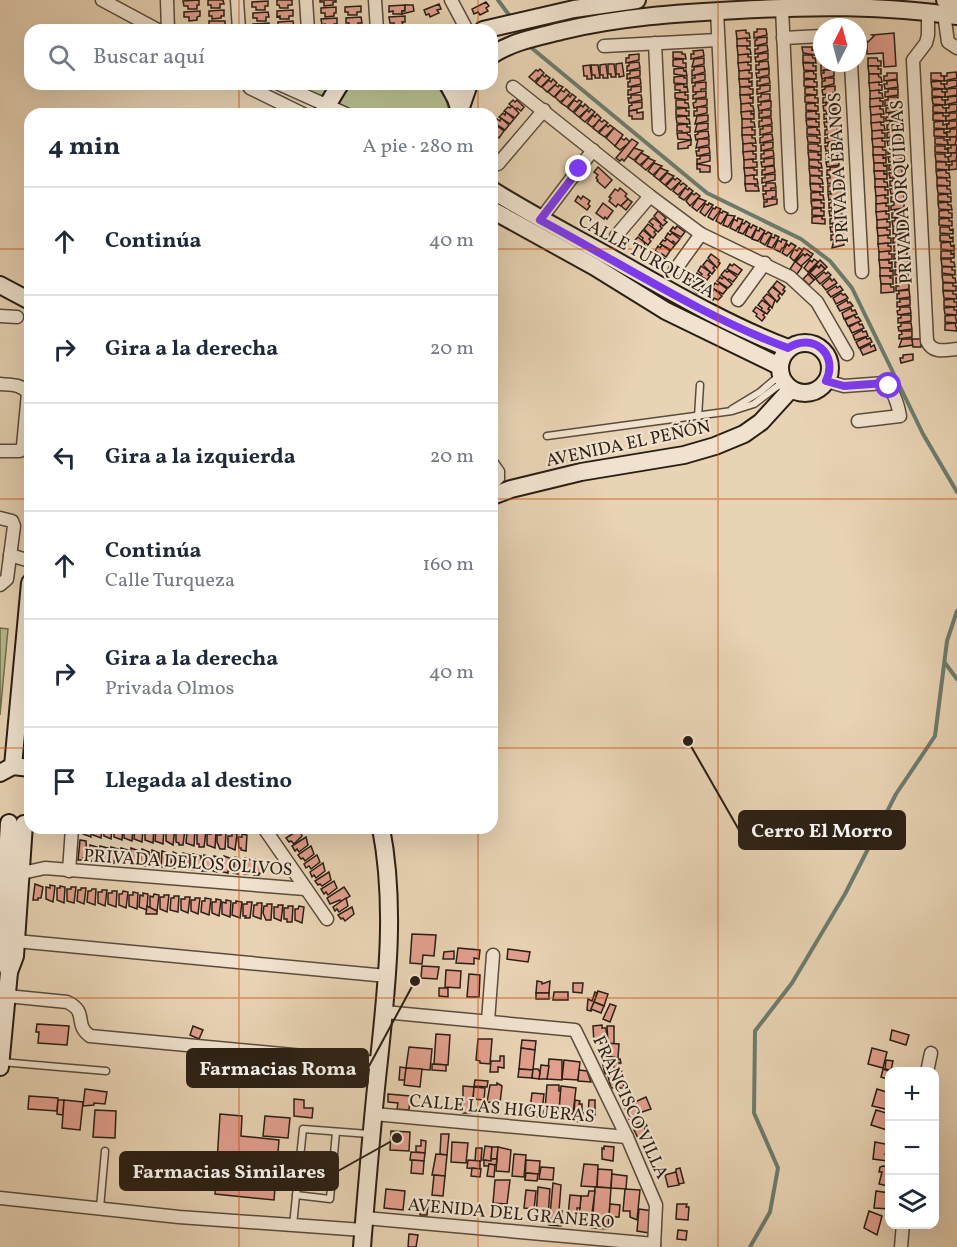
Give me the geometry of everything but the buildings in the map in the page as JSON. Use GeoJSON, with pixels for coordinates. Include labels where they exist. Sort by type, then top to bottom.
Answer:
{"type":"FeatureCollection","features":[{"type":"Feature","properties":{"kind":"street"},"geometry":{"type":"LineString","coordinates":[[102,0],[147,24]]}},
{"type":"Feature","properties":{"kind":"street"},"geometry":{"type":"LineString","coordinates":[[167,0],[168,24]]}},
{"type":"Feature","properties":{"kind":"street"},"geometry":{"type":"LineString","coordinates":[[237,0],[239,24]]}},
{"type":"Feature","properties":{"kind":"street"},"geometry":{"type":"LineString","coordinates":[[306,0],[308,24]]}},
{"type":"Feature","properties":{"kind":"street"},"geometry":{"type":"LineString","coordinates":[[375,0],[377,24]]}},
{"type":"Feature","properties":{"kind":"street"},"geometry":{"type":"LineString","coordinates":[[452,0],[464,24]]}},
{"type":"Feature","properties":{"kind":"street"},"geometry":{"type":"LineString","coordinates":[[498,27],[574,9],[717,11],[853,7],[944,11],[957,2]]}},
{"type":"Feature","properties":{"kind":"street"},"geometry":{"type":"LineString","coordinates":[[498,52],[523,41],[578,27],[628,8]]}},
{"type":"Feature","properties":{"kind":"street"},"geometry":{"type":"LineString","coordinates":[[782,8],[791,207]]}},
{"type":"Feature","properties":{"kind":"street"},"geometry":{"type":"LineString","coordinates":[[574,9],[578,27]]}},
{"type":"Feature","properties":{"kind":"street"},"geometry":{"type":"LineString","coordinates":[[717,11],[725,176]]}},
{"type":"Feature","properties":{"kind":"street"},"geometry":{"type":"LineString","coordinates":[[944,11],[948,42],[957,48]]}},
{"type":"Feature","properties":{"kind":"street","name":"PRIVADA ORQUÍDEAS"},"geometry":{"type":"LineString","coordinates":[[944,11],[928,35],[926,43],[913,60],[927,341],[929,347],[936,351],[957,349]]}},
{"type":"Feature","properties":{"kind":"street"},"geometry":{"type":"LineString","coordinates":[[783,38],[813,36]]}},
{"type":"Feature","properties":{"kind":"street"},"geometry":{"type":"LineString","coordinates":[[604,46],[718,40]]}},
{"type":"Feature","properties":{"kind":"street"},"geometry":{"type":"LineString","coordinates":[[655,43],[659,129]]}},
{"type":"Feature","properties":{"kind":"street","name":"PRIVADA ÉBANOS"},"geometry":{"type":"LineString","coordinates":[[851,72],[862,272]]}},
{"type":"Feature","properties":{"kind":"street"},"geometry":{"type":"LineString","coordinates":[[513,87],[701,234],[790,277],[817,302],[847,354]]}},
{"type":"Feature","properties":{"kind":"street"},"geometry":{"type":"LineString","coordinates":[[254,90],[291,108]]}},
{"type":"Feature","properties":{"kind":"street"},"geometry":{"type":"LineString","coordinates":[[290,90],[322,108]]}},
{"type":"Feature","properties":{"kind":"street"},"geometry":{"type":"LineString","coordinates":[[325,108],[336,90]]}},
{"type":"Feature","properties":{"kind":"street"},"geometry":{"type":"LineString","coordinates":[[450,90],[458,108]]}},
{"type":"Feature","properties":{"kind":"street"},"geometry":{"type":"LineString","coordinates":[[462,108],[467,90]]}},
{"type":"Feature","properties":{"kind":"street"},"geometry":{"type":"LineString","coordinates":[[498,164],[544,110]]}},
{"type":"Feature","properties":{"kind":"street"},"geometry":{"type":"LineString","coordinates":[[540,220],[593,150]]}},
{"type":"Feature","properties":{"kind":"street","name":"CALLE TURQUEZA"},"geometry":{"type":"LineString","coordinates":[[498,194],[540,220],[675,294],[771,342],[788,348]]}},
{"type":"Feature","properties":{"kind":"street"},"geometry":{"type":"LineString","coordinates":[[616,236],[650,196]]}},
{"type":"Feature","properties":{"kind":"street","name":"CALLE TURQUEZA"},"geometry":{"type":"LineString","coordinates":[[498,213],[595,267],[783,378]]}},
{"type":"Feature","properties":{"kind":"street"},"geometry":{"type":"LineString","coordinates":[[675,270],[701,234]]}},
{"type":"Feature","properties":{"kind":"street"},"geometry":{"type":"LineString","coordinates":[[738,300],[765,263]]}},
{"type":"Feature","properties":{"kind":"street"},"geometry":{"type":"LineString","coordinates":[[0,285],[24,298]]}},
{"type":"Feature","properties":{"kind":"street"},"geometry":{"type":"LineString","coordinates":[[0,316],[17,317]]}},
{"type":"Feature","properties":{"kind":"street"},"geometry":{"type":"LineString","coordinates":[[807,342],[821,349],[828,358],[830,366],[826,381],[818,390],[810,393],[798,392],[783,378],[781,358],[788,348],[807,342]]}},
{"type":"Feature","properties":{"kind":"street","name":"AVENIDA EL PEÑÓN"},"geometry":{"type":"LineString","coordinates":[[498,494],[581,472],[684,455],[715,446],[744,434],[761,422],[783,378]]}},
{"type":"Feature","properties":{"kind":"street"},"geometry":{"type":"LineString","coordinates":[[826,381],[844,386],[885,383],[889,386],[900,416],[858,421]]}},
{"type":"Feature","properties":{"kind":"street"},"geometry":{"type":"LineString","coordinates":[[0,384],[17,385],[24,388]]}},
{"type":"Feature","properties":{"kind":"street"},"geometry":{"type":"LineString","coordinates":[[0,451],[20,451],[24,441]]}},
{"type":"Feature","properties":{"kind":"street"},"geometry":{"type":"LineString","coordinates":[[0,518],[12,521],[14,526],[7,579],[0,585]]}},
{"type":"Feature","properties":{"kind":"street"},"geometry":{"type":"LineString","coordinates":[[11,552],[24,552]]}},
{"type":"Feature","properties":{"kind":"street"},"geometry":{"type":"LineString","coordinates":[[11,552],[24,558]]}},
{"type":"Feature","properties":{"kind":"street"},"geometry":{"type":"LineString","coordinates":[[24,652],[6,770],[24,768]]}},
{"type":"Feature","properties":{"kind":"street"},"geometry":{"type":"LineString","coordinates":[[6,889],[22,866],[16,822]]}},
{"type":"Feature","properties":{"kind":"street"},"geometry":{"type":"LineString","coordinates":[[0,1066],[9,972],[15,956],[16,941],[6,889],[16,822]]}},
{"type":"Feature","properties":{"kind":"street","name":"PRIVADA DE LOS OLIVOS"},"geometry":{"type":"LineString","coordinates":[[69,870],[72,834]]}},
{"type":"Feature","properties":{"kind":"street","name":"PRIVADA DE LOS OLIVOS"},"geometry":{"type":"LineString","coordinates":[[268,834],[327,919]]}},
{"type":"Feature","properties":{"kind":"street"},"geometry":{"type":"LineString","coordinates":[[362,1247],[387,976],[388,892],[382,834]]}},
{"type":"Feature","properties":{"kind":"street","name":"PRIVADA DE LOS OLIVOS"},"geometry":{"type":"LineString","coordinates":[[22,866],[304,889]]}},
{"type":"Feature","properties":{"kind":"street"},"geometry":{"type":"LineString","coordinates":[[9,972],[3,954],[2,940],[11,920]]}},
{"type":"Feature","properties":{"kind":"street"},"geometry":{"type":"LineString","coordinates":[[16,941],[387,976]]}},
{"type":"Feature","properties":{"kind":"street"},"geometry":{"type":"LineString","coordinates":[[488,1021],[494,956]]}},
{"type":"Feature","properties":{"kind":"street"},"geometry":{"type":"LineString","coordinates":[[7,996],[67,1002],[75,1005],[80,1012],[81,1027],[90,1036],[378,1063]]}},
{"type":"Feature","properties":{"kind":"street","name":"FRANCISCO VILLA"},"geometry":{"type":"LineString","coordinates":[[384,1012],[575,1030],[627,1137],[656,1205],[654,1245]]}},
{"type":"Feature","properties":{"kind":"street"},"geometry":{"type":"LineString","coordinates":[[928,1067],[931,1053]]}},
{"type":"Feature","properties":{"kind":"street","name":"CALLE LAS HIGUERAS"},"geometry":{"type":"LineString","coordinates":[[374,1114],[627,1137]]}},
{"type":"Feature","properties":{"kind":"street","name":"AVENIDA DEL GRANERO"},"geometry":{"type":"LineString","coordinates":[[0,1198],[179,1217],[293,1225],[364,1224],[654,1245]]}},
{"type":"Feature","properties":{"kind":"street"},"geometry":{"type":"LineString","coordinates":[[901,1247],[903,1229]]}},
{"type":"Feature","properties":{"kind":"lane"},"geometry":{"type":"LineString","coordinates":[[547,436],[723,412],[748,400],[783,378]]}},
{"type":"Feature","properties":{"kind":"lane"},"geometry":{"type":"LineString","coordinates":[[698,417],[700,385]]}},
{"type":"Feature","properties":{"kind":"lane"},"geometry":{"type":"LineString","coordinates":[[498,467],[501,471],[501,479],[498,482]]}},
{"type":"Feature","properties":{"kind":"lane"},"geometry":{"type":"LineString","coordinates":[[0,1062],[106,1071]]}},
{"type":"Feature","properties":{"kind":"lane"},"geometry":{"type":"LineString","coordinates":[[293,1225],[303,1129],[372,1134]]}},
{"type":"Feature","properties":{"kind":"lane"},"geometry":{"type":"LineString","coordinates":[[296,1195],[330,1199],[336,1132]]}},
{"type":"Feature","properties":{"kind":"lane"},"geometry":{"type":"LineString","coordinates":[[100,1208],[105,1151]]}},
{"type":"Feature","properties":{"kind":"green space"},"geometry":{"type":"Polygon","coordinates":[[[305,90],[328,90],[324,97],[305,90]]]}},
{"type":"Feature","properties":{"kind":"green space"},"geometry":{"type":"Polygon","coordinates":[[[347,90],[440,90],[448,108],[348,108],[338,103],[347,90]]]}},
{"type":"Feature","properties":{"kind":"green space"},"geometry":{"type":"Polygon","coordinates":[[[0,628],[8,629],[0,715],[0,628]]]}},
{"type":"Feature","properties":{"kind":"waterway"},"geometry":{"type":"LineString","coordinates":[[498,0],[512,19]]}},
{"type":"Feature","properties":{"kind":"waterway"},"geometry":{"type":"LineString","coordinates":[[528,45],[707,193],[801,239],[830,261],[852,288],[923,434],[957,492]]}},
{"type":"Feature","properties":{"kind":"waterway"},"geometry":{"type":"LineString","coordinates":[[750,1247],[770,1212],[778,1168],[754,1113],[755,1031],[792,983],[845,894],[896,794],[935,736],[947,641],[957,611]]}},
{"type":"Feature","properties":{"kind":"waterway"},"geometry":{"type":"LineString","coordinates":[[945,663],[957,679]]}},
{"type":"Feature","properties":{"kind":"place","name":"Cerro El Morro"},"geometry":{"type":"Point","coordinates":[688,741]}},
{"type":"Feature","properties":{"kind":"place","name":"Farmacias Roma"},"geometry":{"type":"Point","coordinates":[415,981]}},
{"type":"Feature","properties":{"kind":"place","name":"Farmacias Similares"},"geometry":{"type":"Point","coordinates":[397,1138]}},
{"type":"Feature","properties":{"kind":"route"},"geometry":{"type":"LineString","coordinates":[[579,169],[540,220],[675,294],[771,342],[788,348],[803,342],[818,346],[829,362],[830,370],[826,381],[844,386],[885,383],[889,386]]}}]}
